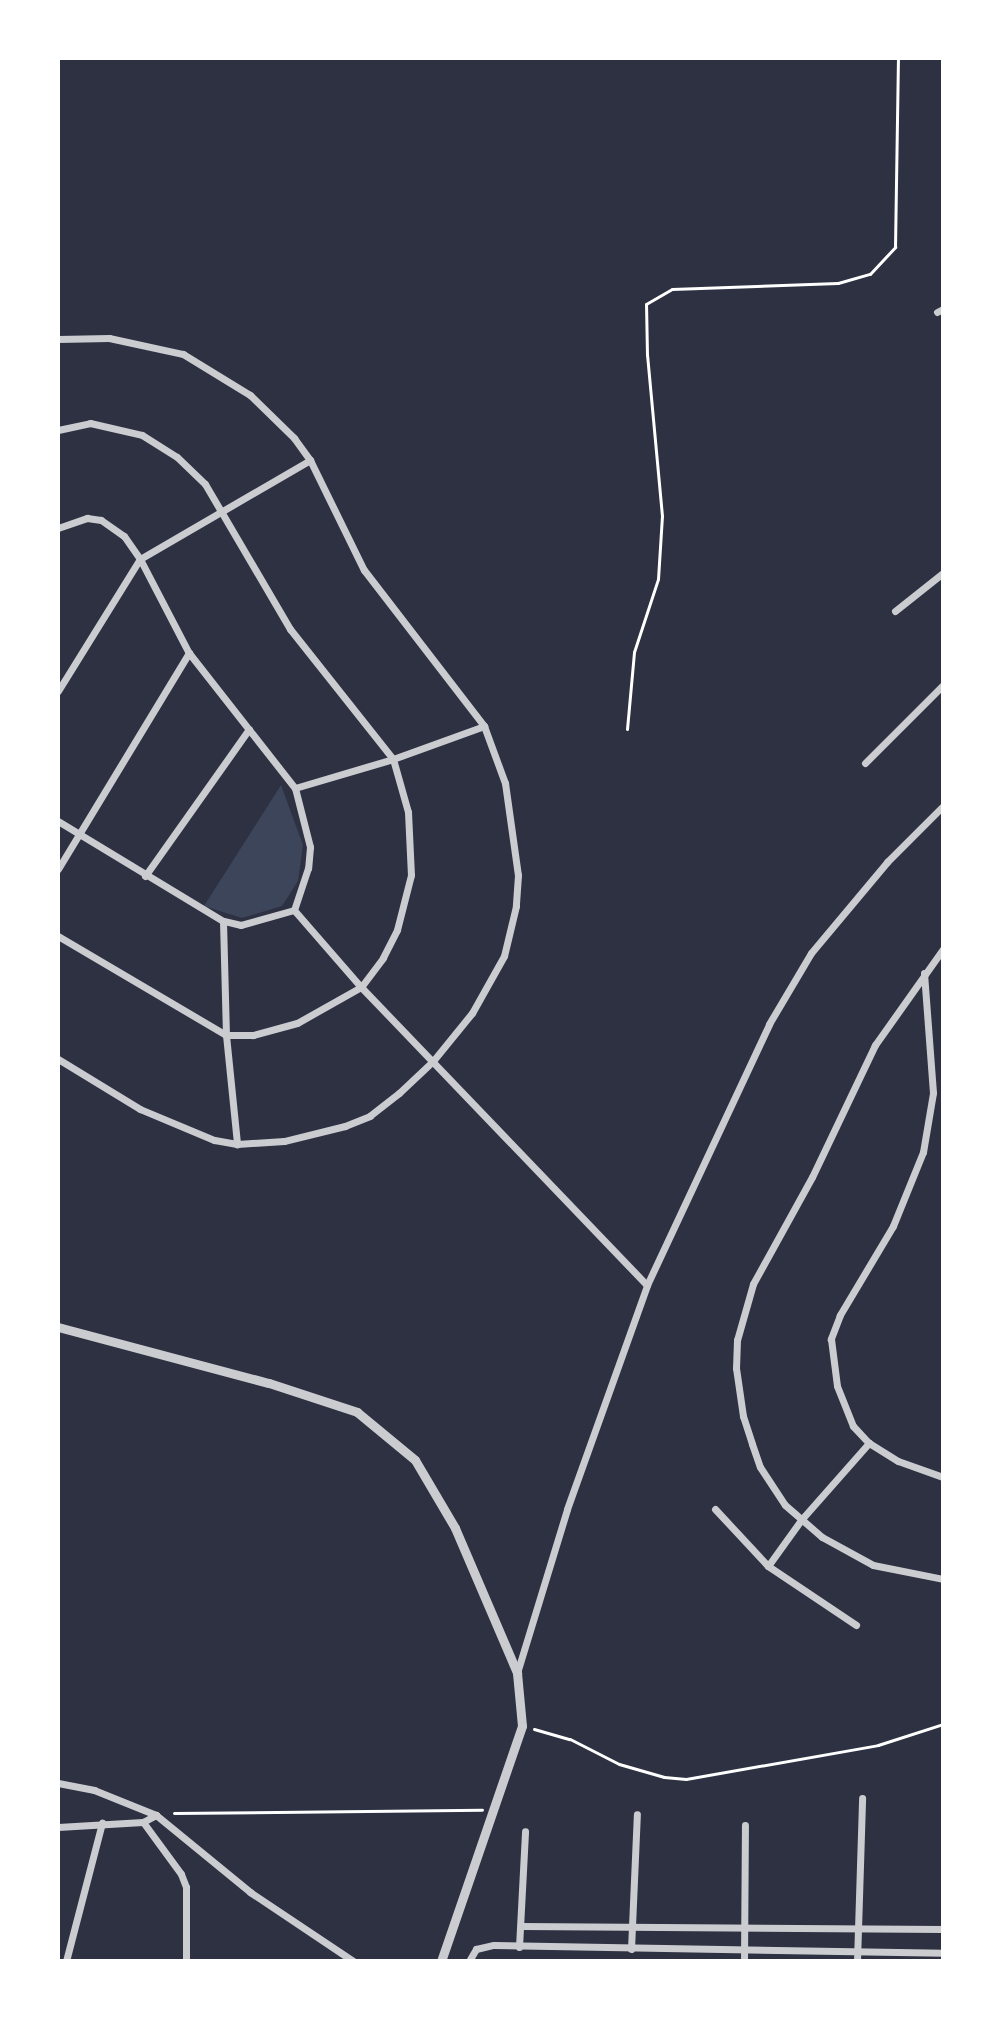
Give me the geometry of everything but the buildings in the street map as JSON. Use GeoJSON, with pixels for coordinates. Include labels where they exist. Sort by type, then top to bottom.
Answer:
{"type":"FeatureCollection","features":[{"type":"Feature","properties":{"kind":"street"},"geometry":{"type":"LineString","coordinates":[[58,339],[109,338],[183,354],[250,395],[275,417],[310,460],[364,570],[484,726],[505,783],[518,875],[516,906],[504,956],[493,980],[472,1013],[433,1061],[370,1116],[311,1136],[237,1144],[172,1125],[58,1059]]}},
{"type":"Feature","properties":{"kind":"street"},"geometry":{"type":"LineString","coordinates":[[58,430],[90,423],[142,435],[193,470],[223,509],[255,574],[290,629],[393,759],[408,812],[411,875],[408,897],[393,939],[361,987],[297,1023],[253,1035],[226,1035],[58,936]]}},
{"type":"Feature","properties":{"kind":"street"},"geometry":{"type":"LineString","coordinates":[[58,691],[140,559],[310,460]]}},
{"type":"Feature","properties":{"kind":"street"},"geometry":{"type":"LineString","coordinates":[[58,528],[87,518],[101,520],[124,536],[140,559],[189,653],[295,788],[310,847],[308,868],[294,910]]}},
{"type":"Feature","properties":{"kind":"street"},"geometry":{"type":"LineString","coordinates":[[895,611],[943,573]]}},
{"type":"Feature","properties":{"kind":"street"},"geometry":{"type":"LineString","coordinates":[[58,869],[189,653]]}},
{"type":"Feature","properties":{"kind":"street"},"geometry":{"type":"LineString","coordinates":[[865,763],[943,685]]}},
{"type":"Feature","properties":{"kind":"street"},"geometry":{"type":"LineString","coordinates":[[295,788],[393,759],[484,726]]}},
{"type":"Feature","properties":{"kind":"street"},"geometry":{"type":"LineString","coordinates":[[145,876],[249,729]]}},
{"type":"Feature","properties":{"kind":"street"},"geometry":{"type":"LineString","coordinates":[[517,1673],[567,1509],[647,1285],[740,1082],[811,953],[887,862],[943,806]]}},
{"type":"Feature","properties":{"kind":"street"},"geometry":{"type":"LineString","coordinates":[[58,821],[223,921],[254,924],[294,910]]}},
{"type":"Feature","properties":{"kind":"street"},"geometry":{"type":"LineString","coordinates":[[294,910],[361,987],[647,1285]]}},
{"type":"Feature","properties":{"kind":"street"},"geometry":{"type":"LineString","coordinates":[[223,921],[226,1035],[237,1144]]}},
{"type":"Feature","properties":{"kind":"street"},"geometry":{"type":"LineString","coordinates":[[943,949],[875,1045],[812,1177],[753,1284],[737,1340],[738,1392],[752,1444],[773,1490],[822,1537],[873,1565],[943,1579]]}},
{"type":"Feature","properties":{"kind":"street"},"geometry":{"type":"LineString","coordinates":[[924,973],[933,1093],[923,1152],[893,1226],[840,1315],[831,1339],[833,1369],[844,1410],[869,1443],[898,1461],[943,1477]]}},
{"type":"Feature","properties":{"kind":"street"},"geometry":{"type":"LineString","coordinates":[[58,1327],[269,1383],[357,1412],[415,1460],[455,1528],[517,1673],[522,1726],[441,1961]]}},
{"type":"Feature","properties":{"kind":"street"},"geometry":{"type":"LineString","coordinates":[[768,1566],[801,1520],[869,1443]]}},
{"type":"Feature","properties":{"kind":"street"},"geometry":{"type":"LineString","coordinates":[[715,1509],[768,1566],[856,1625]]}},
{"type":"Feature","properties":{"kind":"street"},"geometry":{"type":"LineString","coordinates":[[58,1783],[94,1790],[156,1815],[261,1900],[353,1961]]}},
{"type":"Feature","properties":{"kind":"street"},"geometry":{"type":"LineString","coordinates":[[857,1957],[862,1798]]}},
{"type":"Feature","properties":{"kind":"street"},"geometry":{"type":"LineString","coordinates":[[631,1949],[637,1814]]}},
{"type":"Feature","properties":{"kind":"street"},"geometry":{"type":"LineString","coordinates":[[58,1827],[143,1822],[156,1815]]}},
{"type":"Feature","properties":{"kind":"street"},"geometry":{"type":"LineString","coordinates":[[143,1822],[181,1874],[186,1887],[186,1961]]}},
{"type":"Feature","properties":{"kind":"street"},"geometry":{"type":"LineString","coordinates":[[66,1961],[102,1823]]}},
{"type":"Feature","properties":{"kind":"street"},"geometry":{"type":"LineString","coordinates":[[744,1961],[745,1825]]}},
{"type":"Feature","properties":{"kind":"street"},"geometry":{"type":"LineString","coordinates":[[519,1947],[525,1831]]}},
{"type":"Feature","properties":{"kind":"street"},"geometry":{"type":"LineString","coordinates":[[521,1926],[943,1929]]}},
{"type":"Feature","properties":{"kind":"street"},"geometry":{"type":"LineString","coordinates":[[469,1961],[472,1952],[481,1947],[744,1951],[857,1957],[943,1953]]}},
{"type":"Feature","properties":{"kind":"path"},"geometry":{"type":"LineString","coordinates":[[627,729],[634,652],[658,579],[662,516],[647,355],[646,304],[672,289],[838,283],[870,274],[895,247],[898,58]]}},
{"type":"Feature","properties":{"kind":"path"},"geometry":{"type":"LineString","coordinates":[[522,1726],[570,1739],[632,1769],[686,1779],[878,1745],[943,1724]]}},
{"type":"Feature","properties":{"kind":"path"},"geometry":{"type":"LineString","coordinates":[[156,1815],[220,1811],[494,1810]]}},
{"type":"Feature","properties":{"kind":"shaded area"},"geometry":{"type":"Polygon","coordinates":[[[281,785],[303,845],[298,881],[282,906],[242,918],[204,906],[281,785]]]}}]}
